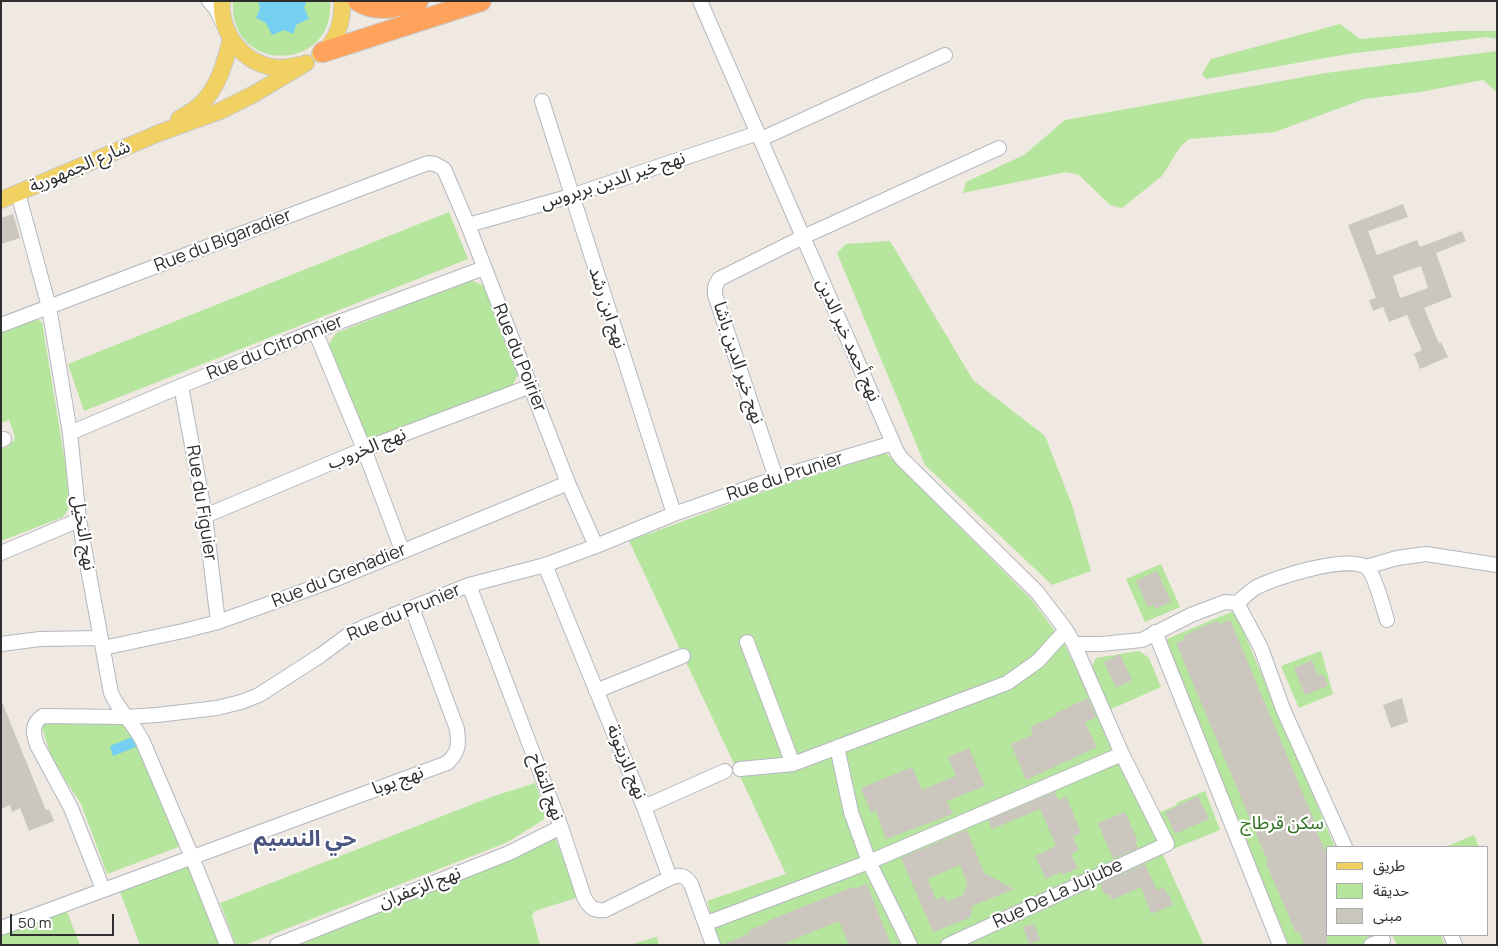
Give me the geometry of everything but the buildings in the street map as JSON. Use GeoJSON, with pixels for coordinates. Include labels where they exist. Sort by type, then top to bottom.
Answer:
{"type":"FeatureCollection","features":[{"type":"Feature","properties":{"kind":"highway"},"geometry":{"type":"LineString","coordinates":[[358,1],[374,7],[389,8],[418,1]]}},
{"type":"Feature","properties":{"kind":"highway"},"geometry":{"type":"LineString","coordinates":[[323,52],[481,1]]}},
{"type":"Feature","properties":{"kind":"main road","name":"شارع الجمهورية"},"geometry":{"type":"LineString","coordinates":[[159,134],[199,106],[210,93],[225,62],[227,32],[222,11],[222,1]]}},
{"type":"Feature","properties":{"kind":"main road"},"geometry":{"type":"LineString","coordinates":[[323,52],[337,33],[341,22],[342,1]]}},
{"type":"Feature","properties":{"kind":"main road"},"geometry":{"type":"LineString","coordinates":[[227,32],[239,50],[251,59],[264,65],[285,68],[306,63]]}},
{"type":"Feature","properties":{"kind":"main road","name":"شارع الجمهورية"},"geometry":{"type":"LineString","coordinates":[[1,200],[229,106],[254,94],[323,52]]}},
{"type":"Feature","properties":{"kind":"street"},"geometry":{"type":"LineString","coordinates":[[209,1],[216,9],[227,32]]}},
{"type":"Feature","properties":{"kind":"street","name":"نهج أحمد خير الدين"},"geometry":{"type":"LineString","coordinates":[[700,1],[893,443],[902,459],[1037,592],[1066,630],[1074,644],[1122,754],[1167,844]]}},
{"type":"Feature","properties":{"kind":"street"},"geometry":{"type":"LineString","coordinates":[[759,136],[946,56]]}},
{"type":"Feature","properties":{"kind":"street","name":"نهج ابن رشد"},"geometry":{"type":"LineString","coordinates":[[542,102],[674,514]]}},
{"type":"Feature","properties":{"kind":"street","name":"نهج خير الدين بربروس"},"geometry":{"type":"LineString","coordinates":[[468,226],[571,196],[759,136]]}},
{"type":"Feature","properties":{"kind":"street"},"geometry":{"type":"LineString","coordinates":[[803,237],[998,148]]}},
{"type":"Feature","properties":{"kind":"street","name":"Rue du Bigaradier"},"geometry":{"type":"LineString","coordinates":[[1,325],[428,163],[435,164],[444,169]]}},
{"type":"Feature","properties":{"kind":"street","name":"Rue du Poirier"},"geometry":{"type":"LineString","coordinates":[[444,169],[568,483],[596,546]]}},
{"type":"Feature","properties":{"kind":"street","name":"نهج النخيل"},"geometry":{"type":"LineString","coordinates":[[18,193],[49,307],[70,433],[79,520],[111,693],[116,705],[137,729],[192,857]]}},
{"type":"Feature","properties":{"kind":"street","name":"نهج خير الدين باشا"},"geometry":{"type":"LineString","coordinates":[[776,478],[715,295],[715,287],[720,279],[725,276],[803,237]]}},
{"type":"Feature","properties":{"kind":"street","name":"Rue du Citronnier"},"geometry":{"type":"LineString","coordinates":[[70,433],[315,331],[484,268]]}},
{"type":"Feature","properties":{"kind":"street"},"geometry":{"type":"LineString","coordinates":[[315,331],[364,449],[402,550]]}},
{"type":"Feature","properties":{"kind":"street","name":"Rue du Figuier"},"geometry":{"type":"LineString","coordinates":[[180,386],[205,516],[218,622]]}},
{"type":"Feature","properties":{"kind":"street","name":"نهج الخروب"},"geometry":{"type":"LineString","coordinates":[[205,516],[364,449],[531,386]]}},
{"type":"Feature","properties":{"kind":"street","name":"Rue du Prunier"},"geometry":{"type":"LineString","coordinates":[[103,889],[71,808],[37,745],[33,727],[36,720],[42,716],[126,717],[190,712],[217,708],[250,698],[259,695],[287,678],[348,635],[469,585],[544,565],[674,514],[776,478],[893,443]]}},
{"type":"Feature","properties":{"kind":"street","name":"Rue du Grenadier"},"geometry":{"type":"LineString","coordinates":[[1,644],[40,639],[102,643],[183,631],[218,622],[336,579],[402,550],[568,483]]}},
{"type":"Feature","properties":{"kind":"street"},"geometry":{"type":"LineString","coordinates":[[1,553],[79,520]]}},
{"type":"Feature","properties":{"kind":"street"},"geometry":{"type":"LineString","coordinates":[[1074,644],[1101,644],[1142,640],[1190,615],[1225,602],[1237,603],[1255,588],[1298,571],[1329,565],[1366,567],[1397,558],[1426,554],[1497,565]]}},
{"type":"Feature","properties":{"kind":"street","name":"نهج الزيتونة"},"geometry":{"type":"LineString","coordinates":[[544,565],[644,807],[670,878]]}},
{"type":"Feature","properties":{"kind":"street"},"geometry":{"type":"LineString","coordinates":[[1366,567],[1373,575],[1387,620]]}},
{"type":"Feature","properties":{"kind":"street","name":"نهج التفاح"},"geometry":{"type":"LineString","coordinates":[[469,585],[561,827],[589,907],[596,910],[605,910],[670,878]]}},
{"type":"Feature","properties":{"kind":"street"},"geometry":{"type":"LineString","coordinates":[[1237,603],[1260,648],[1283,709],[1345,846]]}},
{"type":"Feature","properties":{"kind":"street","name":"نهج يوبا"},"geometry":{"type":"LineString","coordinates":[[1,928],[447,763],[456,755],[459,742],[457,729],[412,608]]}},
{"type":"Feature","properties":{"kind":"street"},"geometry":{"type":"LineString","coordinates":[[740,769],[793,764],[1007,683],[1038,661],[1066,630]]}},
{"type":"Feature","properties":{"kind":"street"},"geometry":{"type":"LineString","coordinates":[[1155,632],[1280,945]]}},
{"type":"Feature","properties":{"kind":"street"},"geometry":{"type":"LineString","coordinates":[[747,642],[793,764]]}},
{"type":"Feature","properties":{"kind":"street"},"geometry":{"type":"LineString","coordinates":[[596,691],[683,656]]}},
{"type":"Feature","properties":{"kind":"street"},"geometry":{"type":"LineString","coordinates":[[837,747],[851,812],[869,862],[910,945]]}},
{"type":"Feature","properties":{"kind":"street"},"geometry":{"type":"LineString","coordinates":[[707,923],[869,862],[1122,754]]}},
{"type":"Feature","properties":{"kind":"street"},"geometry":{"type":"LineString","coordinates":[[644,807],[725,771]]}},
{"type":"Feature","properties":{"kind":"street","name":"نهج الزعفران"},"geometry":{"type":"LineString","coordinates":[[278,945],[509,853],[561,827]]}},
{"type":"Feature","properties":{"kind":"street","name":"Rue De La Jujube"},"geometry":{"type":"LineString","coordinates":[[948,945],[1167,844]]}},
{"type":"Feature","properties":{"kind":"street"},"geometry":{"type":"LineString","coordinates":[[192,857],[227,945]]}},
{"type":"Feature","properties":{"kind":"street"},"geometry":{"type":"LineString","coordinates":[[670,878],[680,875],[687,878],[691,884],[707,923],[713,945]]}},
{"type":"Feature","properties":{"kind":"green space"},"geometry":{"type":"Polygon","coordinates":[[[233,1],[330,1],[327,25],[317,42],[301,52],[282,56],[263,53],[247,42],[236,25],[233,1]]]}},
{"type":"Feature","properties":{"kind":"green space"},"geometry":{"type":"Polygon","coordinates":[[[1340,24],[1360,39],[1455,31],[1497,31],[1497,39],[1487,37],[1348,54],[1206,79],[1202,74],[1211,59],[1340,24]]]}},
{"type":"Feature","properties":{"kind":"green space"},"geometry":{"type":"Polygon","coordinates":[[[1497,51],[1497,92],[1483,80],[1420,92],[1364,99],[1275,132],[1189,139],[1180,147],[1162,176],[1122,208],[1110,205],[1079,175],[1066,172],[963,193],[966,182],[1024,155],[1065,120],[1326,73],[1497,51]]]}},
{"type":"Feature","properties":{"kind":"green space"},"geometry":{"type":"Polygon","coordinates":[[[449,212],[468,259],[84,411],[68,364],[449,212]]]}},
{"type":"Feature","properties":{"kind":"green space"},"geometry":{"type":"Polygon","coordinates":[[[890,241],[973,380],[1045,436],[1072,505],[1091,571],[1052,585],[925,465],[837,253],[846,244],[890,241]]]}},
{"type":"Feature","properties":{"kind":"green space"},"geometry":{"type":"Polygon","coordinates":[[[471,280],[484,286],[518,374],[512,387],[373,439],[363,434],[329,344],[336,333],[471,280]]]}},
{"type":"Feature","properties":{"kind":"green space"},"geometry":{"type":"Polygon","coordinates":[[[31,316],[42,322],[72,504],[63,517],[1,541],[1,449],[9,446],[8,443],[14,441],[15,437],[9,420],[1,423],[1,327],[31,316]]]}},
{"type":"Feature","properties":{"kind":"green space"},"geometry":{"type":"Polygon","coordinates":[[[886,453],[1032,600],[1063,642],[1088,691],[1204,945],[720,945],[707,901],[786,874],[629,541],[779,486],[886,453]]]}},
{"type":"Feature","properties":{"kind":"green space"},"geometry":{"type":"Polygon","coordinates":[[[1161,564],[1180,607],[1145,622],[1126,579],[1161,564]]]}},
{"type":"Feature","properties":{"kind":"green space","name":"سكن قرطاج"},"geometry":{"type":"Polygon","coordinates":[[[1231,612],[1237,616],[1335,846],[1326,846],[1326,936],[1373,936],[1377,945],[1289,945],[1161,645],[1167,639],[1231,612]]]}},
{"type":"Feature","properties":{"kind":"green space"},"geometry":{"type":"Polygon","coordinates":[[[1139,651],[1149,658],[1161,687],[1109,710],[1092,666],[1096,658],[1139,651]]]}},
{"type":"Feature","properties":{"kind":"green space"},"geometry":{"type":"Polygon","coordinates":[[[1321,651],[1333,694],[1299,708],[1281,666],[1321,651]]]}},
{"type":"Feature","properties":{"kind":"green space"},"geometry":{"type":"Polygon","coordinates":[[[67,719],[128,721],[181,846],[107,874],[81,804],[52,760],[41,724],[67,719]]]}},
{"type":"Feature","properties":{"kind":"green space"},"geometry":{"type":"Polygon","coordinates":[[[535,783],[546,812],[543,820],[508,842],[245,945],[236,945],[220,903],[491,797],[535,783]]]}},
{"type":"Feature","properties":{"kind":"green space"},"geometry":{"type":"Polygon","coordinates":[[[1205,791],[1220,830],[1173,849],[1158,813],[1205,791]]]}},
{"type":"Feature","properties":{"kind":"green space"},"geometry":{"type":"Polygon","coordinates":[[[553,833],[579,897],[535,911],[532,916],[540,945],[294,945],[553,833]]]}},
{"type":"Feature","properties":{"kind":"green space"},"geometry":{"type":"Polygon","coordinates":[[[1474,835],[1479,846],[1447,846],[1474,835]]]}},
{"type":"Feature","properties":{"kind":"green space"},"geometry":{"type":"Polygon","coordinates":[[[182,865],[194,870],[221,945],[140,945],[119,889],[182,865]]]}},
{"type":"Feature","properties":{"kind":"green space"},"geometry":{"type":"Polygon","coordinates":[[[66,909],[80,945],[1,945],[1,934],[66,909]]]}},
{"type":"Feature","properties":{"kind":"green space"},"geometry":{"type":"Polygon","coordinates":[[[1392,936],[1441,936],[1445,945],[1397,945],[1392,936]]]}},
{"type":"Feature","properties":{"kind":"green space"},"geometry":{"type":"Polygon","coordinates":[[[656,937],[659,945],[630,945],[656,937]]]}},
{"type":"Feature","properties":{"kind":"water"},"geometry":{"type":"Polygon","coordinates":[[[258,1],[307,1],[304,7],[309,19],[297,24],[293,34],[284,30],[272,35],[266,23],[256,18],[260,8],[258,1]]]}},
{"type":"Feature","properties":{"kind":"water"},"geometry":{"type":"Polygon","coordinates":[[[132,737],[136,747],[113,756],[110,746],[132,737]]]}},
{"type":"Feature","properties":{"kind":"district","name":"حي النسيم"},"geometry":{"type":"Point","coordinates":[305,840]}}]}
